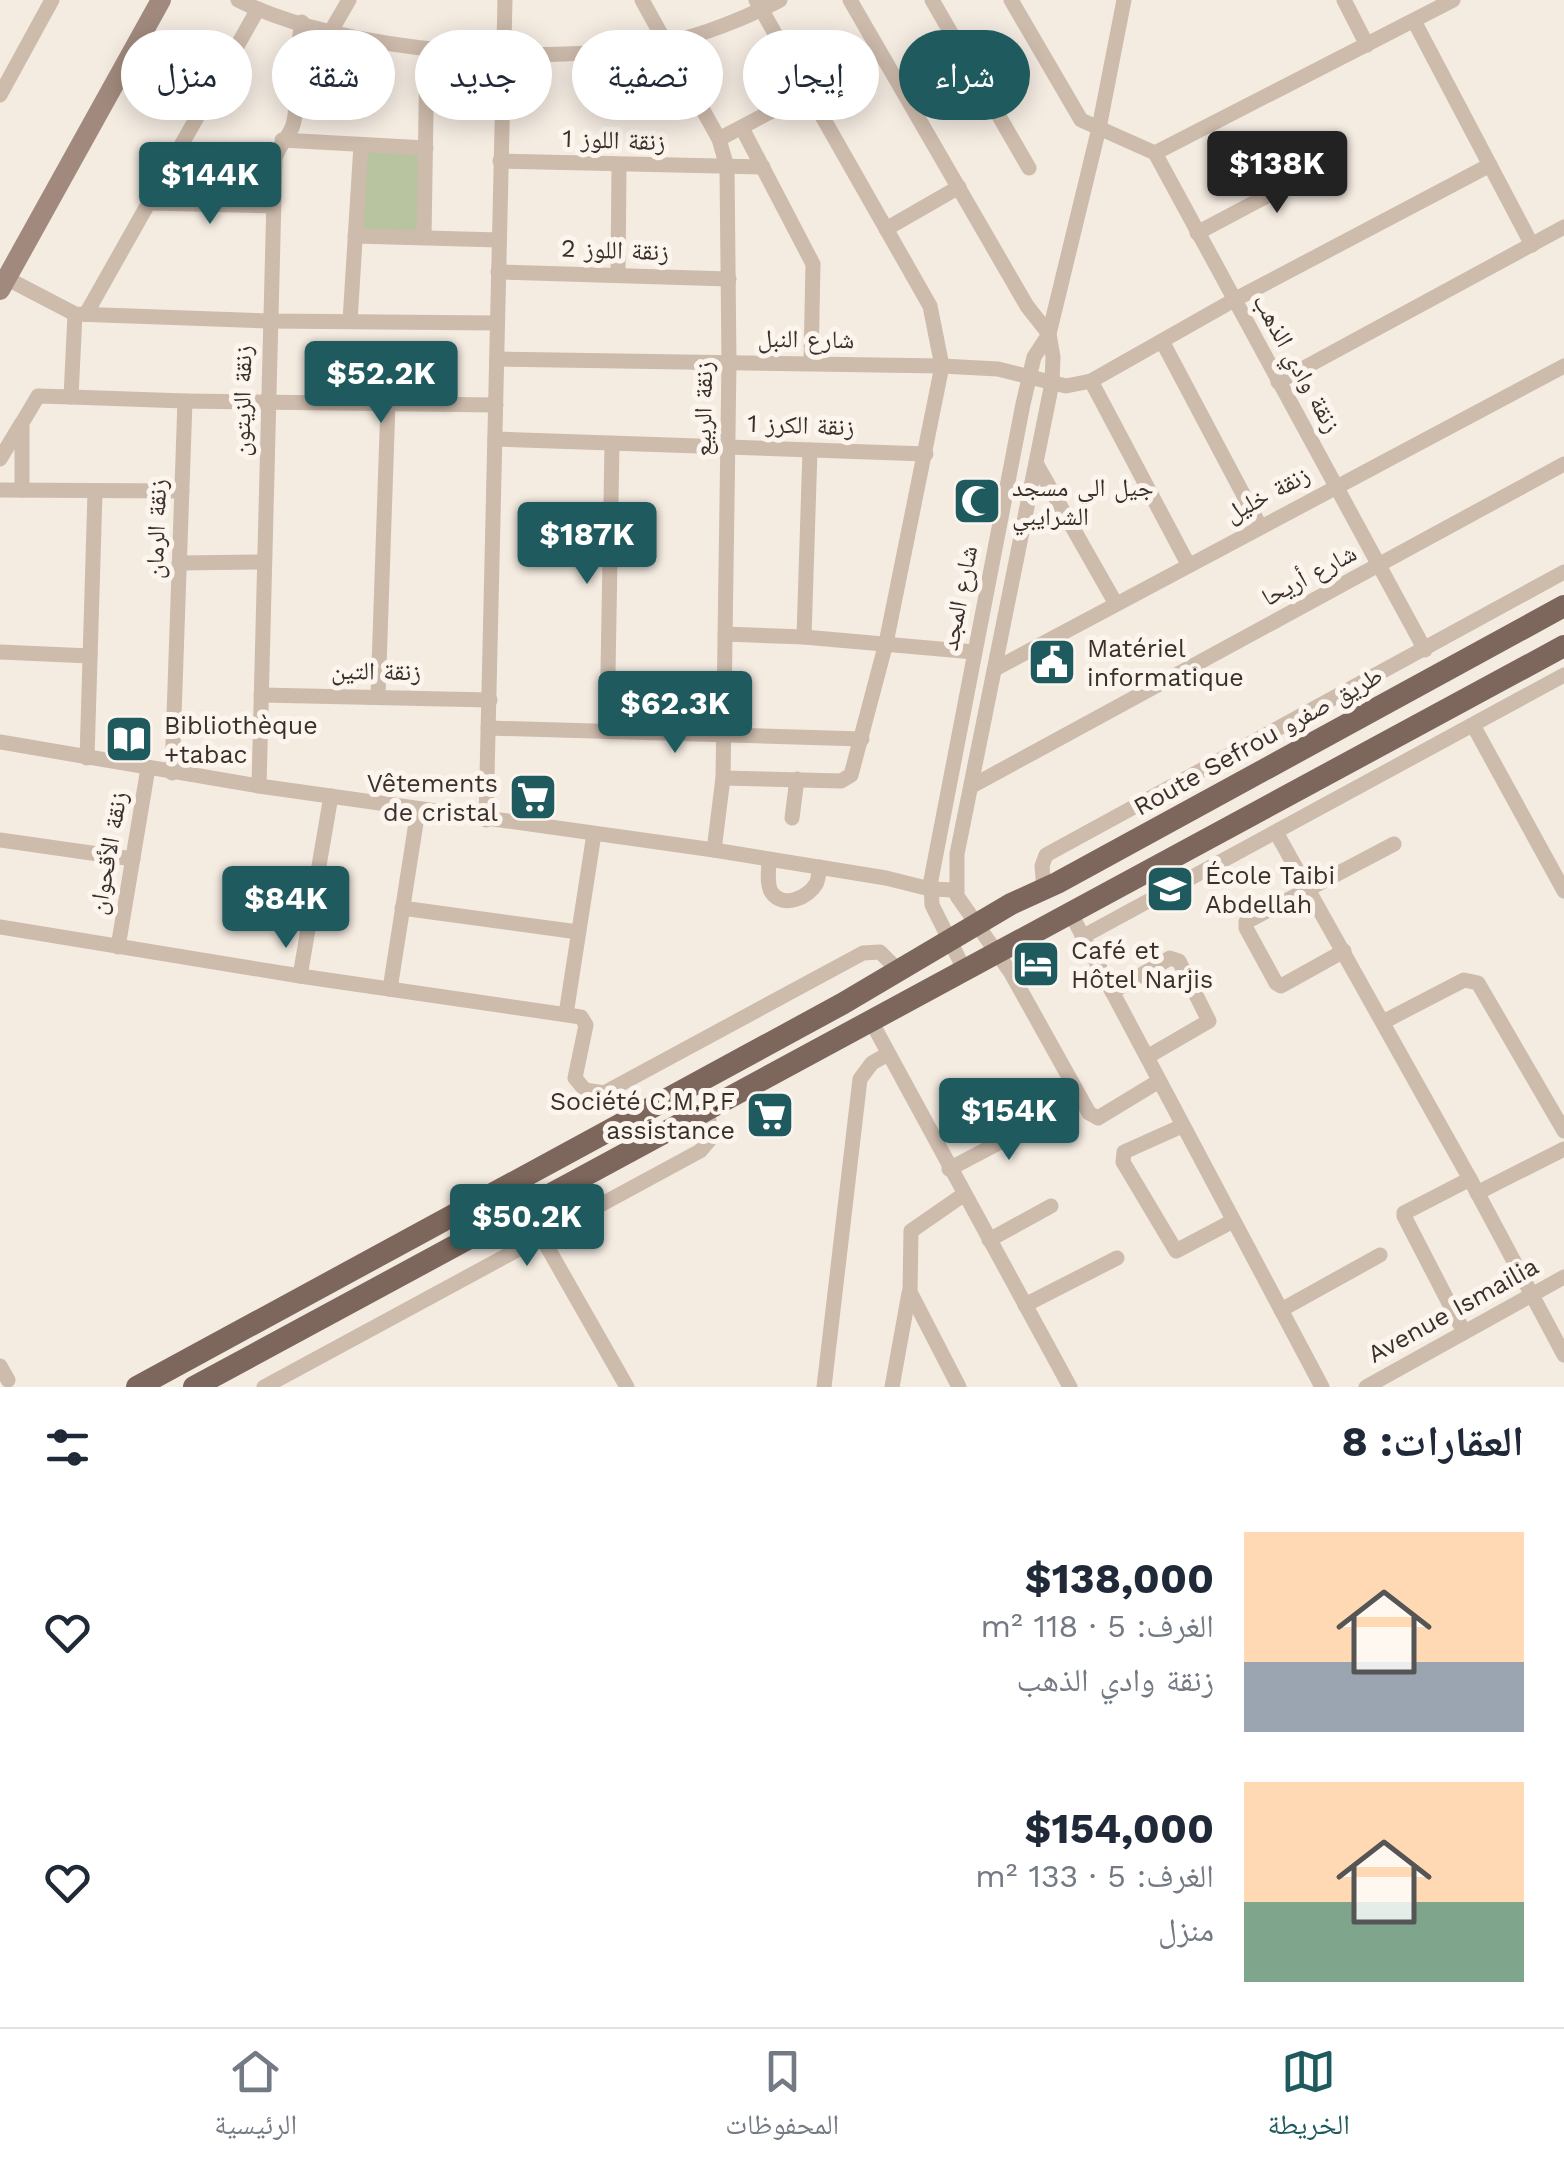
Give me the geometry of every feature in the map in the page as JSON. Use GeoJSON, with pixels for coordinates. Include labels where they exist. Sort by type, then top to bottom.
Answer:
{"type":"FeatureCollection","features":[{"type":"Feature","properties":{"kind":"main road","name":"Route Sefrou طريق صفرو"},"geometry":{"type":"LineString","coordinates":[[137,1387],[842,1004],[978,923],[1564,606]]}},
{"type":"Feature","properties":{"kind":"main road"},"geometry":{"type":"LineString","coordinates":[[194,1387],[1564,646]]}},
{"type":"Feature","properties":{"kind":"street"},"geometry":{"type":"LineString","coordinates":[[0,95],[52,0]]}},
{"type":"Feature","properties":{"kind":"street"},"geometry":{"type":"LineString","coordinates":[[162,0],[5,273],[81,314],[269,321],[497,322]]}},
{"type":"Feature","properties":{"kind":"street"},"geometry":{"type":"LineString","coordinates":[[333,30],[349,0]]}},
{"type":"Feature","properties":{"kind":"street"},"geometry":{"type":"LineString","coordinates":[[503,30],[505,0]]}},
{"type":"Feature","properties":{"kind":"street","name":"زنقة الربيع"},"geometry":{"type":"LineString","coordinates":[[642,0],[659,30]]}},
{"type":"Feature","properties":{"kind":"street"},"geometry":{"type":"LineString","coordinates":[[698,30],[780,0]]}},
{"type":"Feature","properties":{"kind":"street"},"geometry":{"type":"LineString","coordinates":[[850,0],[1027,306],[1049,334]]}},
{"type":"Feature","properties":{"kind":"street"},"geometry":{"type":"LineString","coordinates":[[932,0],[1029,168]]}},
{"type":"Feature","properties":{"kind":"street"},"geometry":{"type":"LineString","coordinates":[[1011,0],[1081,120],[1155,153],[1453,0]]}},
{"type":"Feature","properties":{"kind":"street"},"geometry":{"type":"LineString","coordinates":[[1049,334],[1099,128],[1124,0]]}},
{"type":"Feature","properties":{"kind":"street"},"geometry":{"type":"LineString","coordinates":[[1344,0],[1367,45]]}},
{"type":"Feature","properties":{"kind":"street"},"geometry":{"type":"LineString","coordinates":[[72,397],[81,314],[149,202],[249,4],[329,30]]}},
{"type":"Feature","properties":{"kind":"street"},"geometry":{"type":"LineString","coordinates":[[759,5],[773,30]]}},
{"type":"Feature","properties":{"kind":"street"},"geometry":{"type":"LineString","coordinates":[[1414,21],[1532,245]]}},
{"type":"Feature","properties":{"kind":"street","name":"زنقة الزيتون"},"geometry":{"type":"LineString","coordinates":[[259,786],[275,160],[293,124],[302,22]]}},
{"type":"Feature","properties":{"kind":"street"},"geometry":{"type":"LineString","coordinates":[[424,238],[427,120]]}},
{"type":"Feature","properties":{"kind":"street"},"geometry":{"type":"LineString","coordinates":[[486,820],[501,120]]}},
{"type":"Feature","properties":{"kind":"street","name":"زنقة الربيع"},"geometry":{"type":"LineString","coordinates":[[709,120],[727,168],[729,279],[723,778],[714,850]]}},
{"type":"Feature","properties":{"kind":"street"},"geometry":{"type":"LineString","coordinates":[[719,139],[757,120]]}},
{"type":"Feature","properties":{"kind":"street"},"geometry":{"type":"LineString","coordinates":[[723,778],[847,779],[862,739],[886,643],[942,366],[930,306],[824,120]]}},
{"type":"Feature","properties":{"kind":"street"},"geometry":{"type":"LineString","coordinates":[[742,128],[813,264],[811,363]]}},
{"type":"Feature","properties":{"kind":"street"},"geometry":{"type":"LineString","coordinates":[[282,140],[426,148]]}},
{"type":"Feature","properties":{"kind":"street"},"geometry":{"type":"LineString","coordinates":[[350,321],[360,145]]}},
{"type":"Feature","properties":{"kind":"street","name":"زنقة وادي الذهب"},"geometry":{"type":"LineString","coordinates":[[1155,153],[1425,650]]}},
{"type":"Feature","properties":{"kind":"street"},"geometry":{"type":"LineString","coordinates":[[1197,233],[1337,159]]}},
{"type":"Feature","properties":{"kind":"street","name":"زنقة اللوز 1"},"geometry":{"type":"LineString","coordinates":[[500,162],[763,167]]}},
{"type":"Feature","properties":{"kind":"street"},"geometry":{"type":"LineString","coordinates":[[1188,564],[1092,381],[1234,300],[1490,165]]}},
{"type":"Feature","properties":{"kind":"street"},"geometry":{"type":"LineString","coordinates":[[618,275],[619,166]]}},
{"type":"Feature","properties":{"kind":"street"},"geometry":{"type":"LineString","coordinates":[[886,229],[958,188]]}},
{"type":"Feature","properties":{"kind":"street"},"geometry":{"type":"LineString","coordinates":[[149,202],[273,206]]}},
{"type":"Feature","properties":{"kind":"street"},"geometry":{"type":"LineString","coordinates":[[1278,382],[1564,228]]}},
{"type":"Feature","properties":{"kind":"street"},"geometry":{"type":"LineString","coordinates":[[355,236],[499,240]]}},
{"type":"Feature","properties":{"kind":"street","name":"زنقة اللوز 2"},"geometry":{"type":"LineString","coordinates":[[498,272],[729,279]]}},
{"type":"Feature","properties":{"kind":"street","name":"شارع المجد"},"geometry":{"type":"LineString","coordinates":[[964,971],[947,941],[930,889],[1029,378],[1034,357],[1049,334]]}},
{"type":"Feature","properties":{"kind":"street","name":"شارع المجد"},"geometry":{"type":"LineString","coordinates":[[956,890],[958,854],[1052,383],[1049,334]]}},
{"type":"Feature","properties":{"kind":"street"},"geometry":{"type":"LineString","coordinates":[[1162,341],[1260,526]]}},
{"type":"Feature","properties":{"kind":"street","name":"شارع النبل"},"geometry":{"type":"LineString","coordinates":[[496,358],[942,366],[998,369],[1066,386],[1092,381]]}},
{"type":"Feature","properties":{"kind":"street","name":"زنقة خليل"},"geometry":{"type":"LineString","coordinates":[[994,668],[1564,366]]}},
{"type":"Feature","properties":{"kind":"street"},"geometry":{"type":"LineString","coordinates":[[0,459],[38,396],[496,405]]}},
{"type":"Feature","properties":{"kind":"street","name":"زنقة الرمان"},"geometry":{"type":"LineString","coordinates":[[172,772],[185,401]]}},
{"type":"Feature","properties":{"kind":"street"},"geometry":{"type":"LineString","coordinates":[[378,696],[388,404]]}},
{"type":"Feature","properties":{"kind":"street"},"geometry":{"type":"LineString","coordinates":[[22,423],[22,490]]}},
{"type":"Feature","properties":{"kind":"street","name":"زنقة الكرز 1"},"geometry":{"type":"LineString","coordinates":[[495,439],[926,454]]}},
{"type":"Feature","properties":{"kind":"street"},"geometry":{"type":"LineString","coordinates":[[607,730],[612,444]]}},
{"type":"Feature","properties":{"kind":"street"},"geometry":{"type":"LineString","coordinates":[[804,637],[810,450]]}},
{"type":"Feature","properties":{"kind":"street","name":"شارع أريحا"},"geometry":{"type":"LineString","coordinates":[[972,786],[1564,464]]}},
{"type":"Feature","properties":{"kind":"street"},"geometry":{"type":"LineString","coordinates":[[1036,465],[1116,604]]}},
{"type":"Feature","properties":{"kind":"street"},"geometry":{"type":"LineString","coordinates":[[0,490],[182,492]]}},
{"type":"Feature","properties":{"kind":"street"},"geometry":{"type":"LineString","coordinates":[[86,758],[96,493]]}},
{"type":"Feature","properties":{"kind":"street"},"geometry":{"type":"LineString","coordinates":[[179,563],[264,562]]}},
{"type":"Feature","properties":{"kind":"street"},"geometry":{"type":"LineString","coordinates":[[1044,888],[1042,866],[1046,855],[1564,572]]}},
{"type":"Feature","properties":{"kind":"street"},"geometry":{"type":"LineString","coordinates":[[724,634],[974,652]]}},
{"type":"Feature","properties":{"kind":"street"},"geometry":{"type":"LineString","coordinates":[[0,652],[90,656]]}},
{"type":"Feature","properties":{"kind":"street"},"geometry":{"type":"LineString","coordinates":[[1082,936],[1277,834],[1564,675]]}},
{"type":"Feature","properties":{"kind":"street","name":"زنقة التين"},"geometry":{"type":"LineString","coordinates":[[261,695],[490,700]]}},
{"type":"Feature","properties":{"kind":"street"},"geometry":{"type":"LineString","coordinates":[[1473,725],[1564,891]]}},
{"type":"Feature","properties":{"kind":"street"},"geometry":{"type":"LineString","coordinates":[[488,728],[862,739]]}},
{"type":"Feature","properties":{"kind":"street"},"geometry":{"type":"LineString","coordinates":[[0,742],[259,786],[714,850],[930,889],[956,890],[998,952],[1094,1117],[1159,1081]]}},
{"type":"Feature","properties":{"kind":"street","name":"زنقة الأقحوان"},"geometry":{"type":"LineString","coordinates":[[118,947],[148,768]]}},
{"type":"Feature","properties":{"kind":"street"},"geometry":{"type":"LineString","coordinates":[[792,818],[797,779]]}},
{"type":"Feature","properties":{"kind":"street"},"geometry":{"type":"LineString","coordinates":[[300,976],[332,796]]}},
{"type":"Feature","properties":{"kind":"street"},"geometry":{"type":"LineString","coordinates":[[390,989],[418,810]]}},
{"type":"Feature","properties":{"kind":"street"},"geometry":{"type":"LineString","coordinates":[[566,1014],[594,834]]}},
{"type":"Feature","properties":{"kind":"street"},"geometry":{"type":"LineString","coordinates":[[1277,834],[1564,1355]]}},
{"type":"Feature","properties":{"kind":"street"},"geometry":{"type":"LineString","coordinates":[[0,840],[132,859]]}},
{"type":"Feature","properties":{"kind":"street"},"geometry":{"type":"LineString","coordinates":[[1344,951],[1286,986],[1276,983],[1246,922],[1394,844]]}},
{"type":"Feature","properties":{"kind":"street"},"geometry":{"type":"LineString","coordinates":[[769,860],[770,888],[775,896],[788,901],[797,900],[815,886],[820,867]]}},
{"type":"Feature","properties":{"kind":"street"},"geometry":{"type":"LineString","coordinates":[[402,908],[578,932]]}},
{"type":"Feature","properties":{"kind":"street"},"geometry":{"type":"LineString","coordinates":[[1071,914],[1322,1387]]}},
{"type":"Feature","properties":{"kind":"street"},"geometry":{"type":"LineString","coordinates":[[0,927],[585,1019],[575,1078],[578,1086],[604,1093],[863,954],[880,952],[898,970]]}},
{"type":"Feature","properties":{"kind":"street"},"geometry":{"type":"LineString","coordinates":[[1112,992],[1170,958],[1179,960],[1208,1021],[1146,1057]]}},
{"type":"Feature","properties":{"kind":"street"},"geometry":{"type":"LineString","coordinates":[[1383,1022],[1464,980],[1478,983],[1564,1131]]}},
{"type":"Feature","properties":{"kind":"street"},"geometry":{"type":"LineString","coordinates":[[872,1021],[1070,1387]]}},
{"type":"Feature","properties":{"kind":"street"},"geometry":{"type":"LineString","coordinates":[[824,1387],[860,1080],[872,1063],[888,1054]]}},
{"type":"Feature","properties":{"kind":"street"},"geometry":{"type":"LineString","coordinates":[[264,1387],[700,1151],[712,1137],[707,1110]]}},
{"type":"Feature","properties":{"kind":"street"},"geometry":{"type":"LineString","coordinates":[[950,1169],[1048,1117]]}},
{"type":"Feature","properties":{"kind":"street"},"geometry":{"type":"LineString","coordinates":[[1182,1126],[1124,1152],[1123,1162],[1176,1251],[1234,1221]]}},
{"type":"Feature","properties":{"kind":"street"},"geometry":{"type":"LineString","coordinates":[[1464,1332],[1404,1216],[1564,1149]]}},
{"type":"Feature","properties":{"kind":"street"},"geometry":{"type":"LineString","coordinates":[[892,1387],[910,1292],[912,1230],[964,1195]]}},
{"type":"Feature","properties":{"kind":"street"},"geometry":{"type":"LineString","coordinates":[[989,1240],[1051,1206]]}},
{"type":"Feature","properties":{"kind":"street"},"geometry":{"type":"LineString","coordinates":[[541,1236],[626,1387]]}},
{"type":"Feature","properties":{"kind":"street"},"geometry":{"type":"LineString","coordinates":[[1281,1310],[1380,1255]]}},
{"type":"Feature","properties":{"kind":"street"},"geometry":{"type":"LineString","coordinates":[[1025,1305],[1117,1258]]}},
{"type":"Feature","properties":{"kind":"street","name":"Avenue Ismailia"},"geometry":{"type":"LineString","coordinates":[[1366,1387],[1564,1277]]}},
{"type":"Feature","properties":{"kind":"street"},"geometry":{"type":"LineString","coordinates":[[910,1292],[959,1387]]}},
{"type":"Feature","properties":{"kind":"green space"},"geometry":{"type":"Polygon","coordinates":[[[362,146],[425,149],[422,234],[356,231],[362,146]]]}},
{"type":"Feature","properties":{"kind":"place","name":"جيل الي مسجد الشرايبي"},"geometry":{"type":"Point","coordinates":[977,501]}},
{"type":"Feature","properties":{"kind":"place","name":"Matériel informatique"},"geometry":{"type":"Point","coordinates":[1052,662]}},
{"type":"Feature","properties":{"kind":"place","name":"Bibliothèque +tabac"},"geometry":{"type":"Point","coordinates":[129,739]}},
{"type":"Feature","properties":{"kind":"place","name":"Vêtements de cristal"},"geometry":{"type":"Point","coordinates":[533,797]}},
{"type":"Feature","properties":{"kind":"place","name":"École Taibi Abdellah"},"geometry":{"type":"Point","coordinates":[1170,889]}},
{"type":"Feature","properties":{"kind":"place","name":"Café et Hôtel Narjis"},"geometry":{"type":"Point","coordinates":[1036,964]}},
{"type":"Feature","properties":{"kind":"place","name":"Société C.M.P.F assistance"},"geometry":{"type":"Point","coordinates":[770,1115]}}]}
